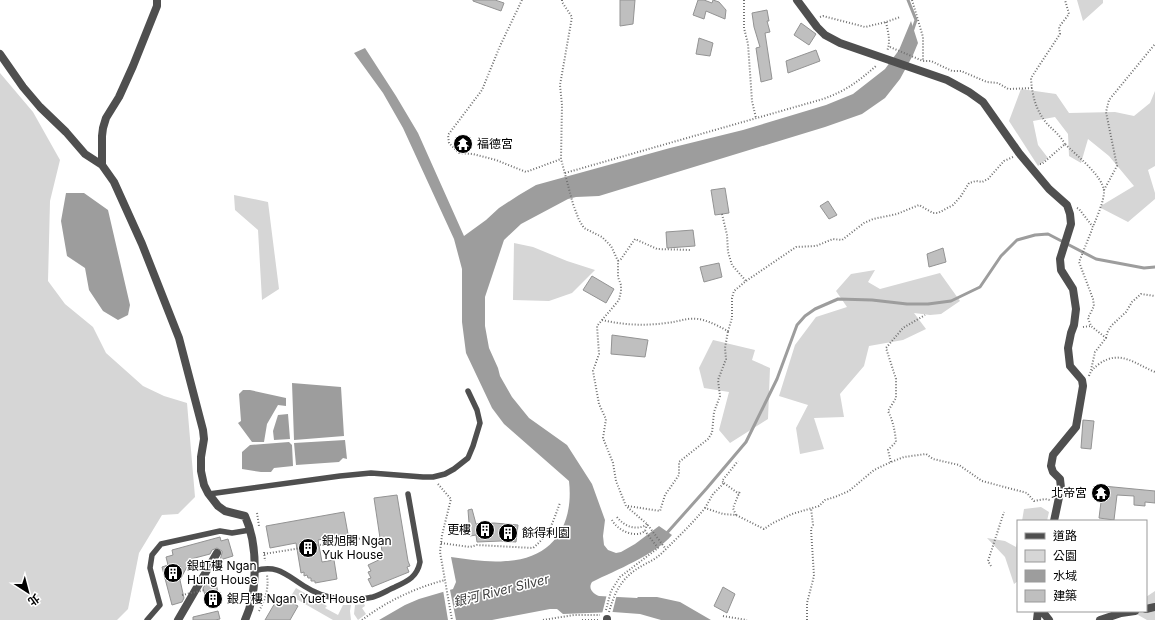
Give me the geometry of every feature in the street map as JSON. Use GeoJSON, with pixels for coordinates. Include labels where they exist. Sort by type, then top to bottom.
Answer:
{"type":"FeatureCollection","features":[{"type":"Feature","properties":{"kind":"street"},"geometry":{"type":"LineString","coordinates":[[102,165],[103,128],[106,118],[119,97],[133,66],[157,6],[157,0]]}},
{"type":"Feature","properties":{"kind":"street"},"geometry":{"type":"LineString","coordinates":[[797,0],[825,35],[840,43],[947,80],[970,92],[983,102],[1019,153],[1048,188],[1067,205],[1071,224],[1060,259],[1061,270],[1073,289],[1076,310],[1068,348],[1070,366],[1082,380],[1083,386],[1076,427],[1053,455],[1051,466],[1053,472],[1060,479],[1061,488],[1054,520]]}},
{"type":"Feature","properties":{"kind":"street"},"geometry":{"type":"LineString","coordinates":[[0,54],[40,107],[66,132],[85,154],[102,165],[114,182],[142,244],[178,338],[203,430],[204,440],[200,457],[200,472],[204,485],[218,506],[225,511],[245,516],[250,530],[253,546],[254,571],[251,599],[245,620]]}},
{"type":"Feature","properties":{"kind":"street"},"geometry":{"type":"LineString","coordinates":[[178,620],[217,553]]}},
{"type":"Feature","properties":{"kind":"street"},"geometry":{"type":"LineString","coordinates":[[1043,612],[1049,620]]}},
{"type":"Feature","properties":{"kind":"street"},"geometry":{"type":"LineString","coordinates":[[1100,620],[1130,612]]}},
{"type":"Feature","properties":{"kind":"lane"},"geometry":{"type":"LineString","coordinates":[[209,494],[371,473],[433,477],[454,469],[468,458],[480,423],[477,410],[468,391]]}},
{"type":"Feature","properties":{"kind":"lane"},"geometry":{"type":"LineString","coordinates":[[254,571],[265,568],[276,569],[287,574],[304,586],[321,594],[339,599],[351,600],[374,596],[407,581],[415,576],[420,562],[408,494]]}},
{"type":"Feature","properties":{"kind":"lane"},"geometry":{"type":"LineString","coordinates":[[146,620],[160,605],[150,568],[152,555],[160,544],[220,531],[232,533],[250,530]]}},
{"type":"Feature","properties":{"kind":"path"},"geometry":{"type":"LineString","coordinates":[[522,0],[500,46],[482,90],[448,135],[450,143],[459,153],[473,154],[496,160],[526,172],[561,159]]}},
{"type":"Feature","properties":{"kind":"path"},"geometry":{"type":"LineString","coordinates":[[562,0],[572,17],[560,85],[562,105],[561,159],[573,204],[584,228],[602,237],[611,246],[618,261],[618,277],[621,285],[620,295],[613,308],[597,326],[599,354],[593,370],[600,404],[606,419],[603,438],[613,463],[616,480],[626,506],[647,524],[666,548]]}},
{"type":"Feature","properties":{"kind":"path"},"geometry":{"type":"LineString","coordinates":[[744,0],[744,28],[748,44],[752,101],[756,118]]}},
{"type":"Feature","properties":{"kind":"path"},"geometry":{"type":"LineString","coordinates":[[912,0],[923,36],[923,72]]}},
{"type":"Feature","properties":{"kind":"path"},"geometry":{"type":"LineString","coordinates":[[1065,0],[1069,14],[1059,28],[1060,34],[1031,78],[1034,101],[1045,121],[1065,144],[1099,177],[1104,190]]}},
{"type":"Feature","properties":{"kind":"path"},"geometry":{"type":"LineString","coordinates":[[811,18],[823,16],[864,27],[900,17]]}},
{"type":"Feature","properties":{"kind":"path"},"geometry":{"type":"LineString","coordinates":[[565,172],[840,93],[858,81],[884,58],[889,47],[889,35],[886,22]]}},
{"type":"Feature","properties":{"kind":"path"},"geometry":{"type":"LineString","coordinates":[[1106,338],[1089,322],[1088,318],[1094,306],[1093,299],[1079,262],[1093,227],[1104,190],[1118,166],[1106,112],[1109,100],[1155,44]]}},
{"type":"Feature","properties":{"kind":"path"},"geometry":{"type":"LineString","coordinates":[[889,47],[952,71],[961,71],[987,82],[998,83],[1008,89],[1032,88]]}},
{"type":"Feature","properties":{"kind":"path"},"geometry":{"type":"LineString","coordinates":[[1026,161],[1042,164],[1065,144]]}},
{"type":"Feature","properties":{"kind":"path"},"geometry":{"type":"LineString","coordinates":[[626,506],[660,511],[665,495],[679,475],[679,462],[708,439],[712,433],[714,412],[720,396],[718,380],[726,359],[725,348],[732,318],[732,298],[734,291],[796,247],[816,246],[833,238],[842,240],[864,223],[873,219],[897,214],[919,205],[933,213],[938,213],[953,205],[969,183],[976,181],[982,182],[988,179],[1004,162],[1019,153]]}},
{"type":"Feature","properties":{"kind":"path"},"geometry":{"type":"LineString","coordinates":[[1067,205],[1079,209],[1093,227]]}},
{"type":"Feature","properties":{"kind":"path"},"geometry":{"type":"LineString","coordinates":[[722,214],[727,235],[728,252],[732,265],[746,282]]}},
{"type":"Feature","properties":{"kind":"path"},"geometry":{"type":"LineString","coordinates":[[618,261],[635,239],[657,249],[691,250]]}},
{"type":"Feature","properties":{"kind":"path"},"geometry":{"type":"LineString","coordinates":[[1082,380],[1088,377],[1095,352],[1106,338],[1111,326],[1126,312],[1132,302],[1141,294],[1155,296]]}},
{"type":"Feature","properties":{"kind":"path"},"geometry":{"type":"LineString","coordinates":[[891,462],[888,450],[896,442],[896,432],[888,410],[896,398],[896,380],[886,348],[903,328],[925,315]]}},
{"type":"Feature","properties":{"kind":"path"},"geometry":{"type":"LineString","coordinates":[[602,320],[623,324],[649,325],[668,323],[681,319],[703,320],[728,331]]}},
{"type":"Feature","properties":{"kind":"path"},"geometry":{"type":"LineString","coordinates":[[1091,370],[1112,357],[1137,363],[1155,372]]}},
{"type":"Feature","properties":{"kind":"path"},"geometry":{"type":"LineString","coordinates":[[705,508],[723,514],[736,515],[764,529],[792,514],[818,506],[825,500],[850,491],[874,470],[891,462],[904,457],[926,454],[933,459],[959,465],[982,481],[1027,493],[1034,501],[1045,499],[1059,501]]}},
{"type":"Feature","properties":{"kind":"path"},"geometry":{"type":"LineString","coordinates":[[605,617],[613,592],[634,570],[646,565],[662,553],[705,508],[713,494],[724,483],[722,481],[738,461]]}},
{"type":"Feature","properties":{"kind":"path"},"geometry":{"type":"LineString","coordinates":[[433,477],[451,499],[440,552],[452,620]]}},
{"type":"Feature","properties":{"kind":"path"},"geometry":{"type":"LineString","coordinates":[[724,483],[739,492],[733,508],[736,515]]}},
{"type":"Feature","properties":{"kind":"path"},"geometry":{"type":"LineString","coordinates":[[441,543],[470,546],[477,545],[533,548],[544,539],[550,529],[560,503]]}},
{"type":"Feature","properties":{"kind":"path"},"geometry":{"type":"LineString","coordinates":[[807,620],[807,603],[814,576],[811,530],[813,525],[811,508]]}},
{"type":"Feature","properties":{"kind":"path"},"geometry":{"type":"LineString","coordinates":[[991,566],[988,561],[1004,512]]}},
{"type":"Feature","properties":{"kind":"path"},"geometry":{"type":"LineString","coordinates":[[617,516],[625,524],[632,528],[641,528],[647,524]]}},
{"type":"Feature","properties":{"kind":"path"},"geometry":{"type":"LineString","coordinates":[[612,520],[614,524],[624,532],[638,534],[645,531]]}},
{"type":"Feature","properties":{"kind":"path"},"geometry":{"type":"LineString","coordinates":[[645,531],[647,524]]}},
{"type":"Feature","properties":{"kind":"path"},"geometry":{"type":"LineString","coordinates":[[605,617],[613,592],[620,577],[658,548],[645,531]]}},
{"type":"Feature","properties":{"kind":"path"},"geometry":{"type":"LineString","coordinates":[[264,554],[369,537]]}},
{"type":"Feature","properties":{"kind":"path"},"geometry":{"type":"LineString","coordinates":[[362,620],[398,597],[413,590],[444,580]]}},
{"type":"Feature","properties":{"kind":"path"},"geometry":{"type":"LineString","coordinates":[[182,595],[205,590]]}},
{"type":"Feature","properties":{"kind":"path"},"geometry":{"type":"LineString","coordinates":[[543,620],[574,615],[605,617]]}},
{"type":"Feature","properties":{"kind":"path"},"geometry":{"type":"LineString","coordinates":[[724,616],[747,620]]}},
{"type":"Feature","properties":{"kind":"path"},"geometry":{"type":"LineString","coordinates":[[582,620],[605,617]]}},
{"type":"Feature","properties":{"kind":"green space"},"geometry":{"type":"Polygon","coordinates":[[[1077,0],[1103,0],[1103,3],[1083,21],[1077,0]]]}},
{"type":"Feature","properties":{"kind":"green space"},"geometry":{"type":"Polygon","coordinates":[[[0,73],[33,112],[60,160],[50,201],[48,281],[65,304],[93,327],[106,353],[143,386],[164,396],[187,403],[195,497],[178,514],[162,515],[139,553],[128,609],[117,620],[0,620],[0,73]]]}},
{"type":"Feature","properties":{"kind":"green space"},"geometry":{"type":"Polygon","coordinates":[[[1021,89],[1056,94],[1069,113],[1115,112],[1134,116],[1150,103],[1155,91],[1155,166],[1148,170],[1155,193],[1155,199],[1128,222],[1099,207],[1134,186],[1109,156],[1088,139],[1081,163],[1069,156],[1068,134],[1055,117],[1033,121],[1038,145],[1048,158],[1038,166],[1009,121],[1021,89]]]}},
{"type":"Feature","properties":{"kind":"green space"},"geometry":{"type":"Polygon","coordinates":[[[234,195],[268,202],[279,289],[262,300],[258,230],[235,210],[234,195]]]}},
{"type":"Feature","properties":{"kind":"green space"},"geometry":{"type":"Polygon","coordinates":[[[514,243],[533,247],[567,261],[595,270],[572,293],[549,301],[513,300],[514,243]]]}},
{"type":"Feature","properties":{"kind":"green space"},"geometry":{"type":"Polygon","coordinates":[[[875,270],[868,282],[880,289],[940,273],[960,301],[941,314],[930,315],[914,313],[926,329],[903,340],[869,346],[864,366],[840,394],[844,417],[814,418],[824,449],[800,454],[796,428],[808,405],[779,396],[795,345],[816,317],[847,307],[836,291],[851,274],[875,270]]]}},
{"type":"Feature","properties":{"kind":"green space"},"geometry":{"type":"Polygon","coordinates":[[[713,340],[755,350],[752,360],[770,368],[768,419],[730,443],[719,430],[729,392],[704,388],[699,368],[713,340]]]}},
{"type":"Feature","properties":{"kind":"green space"},"geometry":{"type":"Polygon","coordinates":[[[1041,507],[1049,512],[1047,520],[1022,520],[1024,509],[1041,507]]]}},
{"type":"Feature","properties":{"kind":"green space"},"geometry":{"type":"Polygon","coordinates":[[[987,538],[1005,541],[1016,547],[1017,542],[1017,582],[1014,584],[1005,557],[987,538]]]}},
{"type":"Feature","properties":{"kind":"green space"},"geometry":{"type":"Polygon","coordinates":[[[296,588],[327,606],[325,608],[338,615],[343,605],[351,605],[351,620],[333,620],[291,596],[296,588]]]}},
{"type":"Feature","properties":{"kind":"green space"},"geometry":{"type":"Polygon","coordinates":[[[1155,591],[1155,620],[1147,620],[1133,612],[1147,612],[1147,596],[1155,591]]]}},
{"type":"Feature","properties":{"kind":"green space"},"geometry":{"type":"Polygon","coordinates":[[[364,604],[365,606],[362,608],[366,614],[358,620],[354,614],[355,605],[364,604]]]}},
{"type":"Feature","properties":{"kind":"water","name":"銀河 River Silver"},"geometry":{"type":"Polygon","coordinates":[[[911,21],[918,43],[913,55],[900,79],[885,98],[862,114],[825,127],[599,196],[576,197],[568,199],[521,224],[504,240],[485,297],[485,326],[489,348],[500,376],[512,397],[529,418],[567,445],[592,484],[605,520],[603,536],[604,545],[608,550],[616,553],[621,552],[635,544],[659,526],[672,535],[656,549],[646,555],[592,582],[590,586],[591,590],[599,596],[637,598],[657,597],[680,602],[711,620],[661,620],[640,614],[613,612],[563,614],[557,609],[550,609],[492,620],[379,620],[419,599],[453,589],[456,582],[451,557],[485,561],[506,561],[522,559],[536,554],[548,546],[557,537],[564,525],[570,497],[569,481],[504,424],[492,408],[466,353],[462,322],[462,269],[454,239],[403,128],[383,93],[354,53],[365,48],[396,96],[418,133],[464,236],[486,220],[499,208],[536,185],[670,148],[743,130],[826,105],[853,94],[885,69],[899,50],[911,21]]]}},
{"type":"Feature","properties":{"kind":"water"},"geometry":{"type":"Polygon","coordinates":[[[66,193],[84,193],[108,210],[130,305],[128,315],[118,320],[103,311],[89,290],[85,268],[67,256],[61,221],[66,193]]]}},
{"type":"Feature","properties":{"kind":"water"},"geometry":{"type":"Polygon","coordinates":[[[292,383],[341,387],[344,436],[294,440],[292,383]]]}},
{"type":"Feature","properties":{"kind":"water"},"geometry":{"type":"Polygon","coordinates":[[[243,390],[250,390],[286,398],[286,406],[278,405],[267,424],[264,442],[252,442],[238,423],[241,421],[239,394],[243,390]]]}},
{"type":"Feature","properties":{"kind":"water"},"geometry":{"type":"Polygon","coordinates":[[[288,414],[290,439],[274,440],[273,431],[278,415],[288,414]]]}},
{"type":"Feature","properties":{"kind":"water"},"geometry":{"type":"Polygon","coordinates":[[[345,440],[347,459],[343,458],[339,462],[296,465],[294,443],[345,440]]]}},
{"type":"Feature","properties":{"kind":"water"},"geometry":{"type":"Polygon","coordinates":[[[289,442],[292,445],[293,466],[274,468],[271,472],[242,469],[242,452],[250,445],[289,442]]]}},
{"type":"Feature","properties":{"kind":"pier"},"geometry":{"type":"Polygon","coordinates":[[[450,588],[456,620],[448,620],[443,590],[450,588]]]}},
{"type":"Feature","properties":{"kind":"pier"},"geometry":{"type":"Polygon","coordinates":[[[607,594],[617,594],[612,614],[602,614],[607,594]]]}},
{"type":"Feature","properties":{"kind":"building"},"geometry":{"type":"Polygon","coordinates":[[[473,0],[495,0],[504,3],[501,11],[473,0]]]}},
{"type":"Feature","properties":{"kind":"building"},"geometry":{"type":"Polygon","coordinates":[[[620,0],[635,0],[633,24],[620,26],[620,0]]]}},
{"type":"Feature","properties":{"kind":"building"},"geometry":{"type":"Polygon","coordinates":[[[698,0],[704,0],[712,3],[713,0],[719,2],[726,10],[725,19],[706,11],[704,19],[693,15],[698,0]]]}},
{"type":"Feature","properties":{"kind":"building"},"geometry":{"type":"Polygon","coordinates":[[[767,10],[769,21],[767,21],[770,32],[765,33],[772,79],[761,82],[756,48],[760,47],[754,27],[752,13],[767,10]]]}},
{"type":"Feature","properties":{"kind":"building"},"geometry":{"type":"Polygon","coordinates":[[[801,23],[816,34],[809,45],[794,35],[801,23]]]}},
{"type":"Feature","properties":{"kind":"building"},"geometry":{"type":"Polygon","coordinates":[[[699,38],[713,43],[710,56],[696,54],[699,38]]]}},
{"type":"Feature","properties":{"kind":"building"},"geometry":{"type":"Polygon","coordinates":[[[816,50],[820,61],[788,73],[786,61],[816,50]]]}},
{"type":"Feature","properties":{"kind":"building"},"geometry":{"type":"Polygon","coordinates":[[[725,188],[729,213],[715,215],[711,190],[725,188]]]}},
{"type":"Feature","properties":{"kind":"building"},"geometry":{"type":"Polygon","coordinates":[[[828,201],[837,215],[829,219],[820,206],[828,201]]]}},
{"type":"Feature","properties":{"kind":"building"},"geometry":{"type":"Polygon","coordinates":[[[693,230],[695,246],[667,248],[666,232],[693,230]]]}},
{"type":"Feature","properties":{"kind":"building"},"geometry":{"type":"Polygon","coordinates":[[[943,248],[946,262],[929,267],[927,254],[943,248]]]}},
{"type":"Feature","properties":{"kind":"building"},"geometry":{"type":"Polygon","coordinates":[[[719,263],[722,277],[704,282],[700,267],[719,263]]]}},
{"type":"Feature","properties":{"kind":"building"},"geometry":{"type":"Polygon","coordinates":[[[592,276],[614,289],[606,303],[583,290],[592,276]]]}},
{"type":"Feature","properties":{"kind":"building"},"geometry":{"type":"Polygon","coordinates":[[[612,335],[648,340],[645,357],[611,354],[612,335]]]}},
{"type":"Feature","properties":{"kind":"building"},"geometry":{"type":"Polygon","coordinates":[[[1083,420],[1094,421],[1091,449],[1081,448],[1083,420]]]}},
{"type":"Feature","properties":{"kind":"building"},"geometry":{"type":"Polygon","coordinates":[[[1103,486],[1155,491],[1155,503],[1145,502],[1145,506],[1134,505],[1134,496],[1117,495],[1114,520],[1099,518],[1103,486]]]}},
{"type":"Feature","properties":{"kind":"building"},"geometry":{"type":"Polygon","coordinates":[[[397,495],[410,566],[407,567],[409,572],[372,587],[368,579],[371,578],[368,572],[371,571],[368,565],[383,558],[374,498],[397,495]]]}},
{"type":"Feature","properties":{"kind":"building"},"geometry":{"type":"Polygon","coordinates":[[[472,509],[476,524],[494,523],[518,525],[516,542],[477,542],[476,535],[470,536],[468,510],[472,509]]]}},
{"type":"Feature","properties":{"kind":"building","name":"銀旭閣 Ngan Yuk House"},"geometry":{"type":"Polygon","coordinates":[[[344,512],[348,534],[318,540],[322,562],[334,560],[337,579],[315,583],[315,581],[311,581],[311,578],[308,578],[307,575],[304,576],[304,572],[301,573],[296,543],[270,548],[266,526],[344,512]]]}},
{"type":"Feature","properties":{"kind":"building","name":"銀虹樓 Ngan Hung House"},"geometry":{"type":"Polygon","coordinates":[[[220,537],[221,541],[228,539],[233,556],[220,560],[222,551],[217,548],[212,550],[210,554],[191,559],[180,580],[184,598],[182,602],[172,605],[162,567],[168,565],[166,557],[173,555],[172,550],[220,537]]]}},
{"type":"Feature","properties":{"kind":"building"},"geometry":{"type":"Polygon","coordinates":[[[215,580],[219,596],[206,599],[203,588],[207,582],[215,580]]]}},
{"type":"Feature","properties":{"kind":"building"},"geometry":{"type":"Polygon","coordinates":[[[723,587],[735,594],[727,613],[714,606],[723,587]]]}},
{"type":"Feature","properties":{"kind":"building"},"geometry":{"type":"Polygon","coordinates":[[[279,596],[298,606],[290,620],[265,620],[279,596]]]}},
{"type":"Feature","properties":{"kind":"building"},"geometry":{"type":"Polygon","coordinates":[[[218,611],[220,619],[193,620],[193,617],[218,611]]]}},
{"type":"Feature","properties":{"kind":"waterway"},"geometry":{"type":"LineString","coordinates":[[908,0],[916,20],[912,32]]}},
{"type":"Feature","properties":{"kind":"waterway"},"geometry":{"type":"LineString","coordinates":[[666,534],[746,442],[777,379],[797,325],[805,316],[815,309],[838,299],[872,300],[907,304],[928,304],[951,301],[980,287],[1001,256],[1017,240],[1035,235],[1048,234],[1096,259],[1144,268],[1155,267]]}},
{"type":"Feature","properties":{"kind":"place","name":"福德宮"},"geometry":{"type":"Point","coordinates":[463,144]}},
{"type":"Feature","properties":{"kind":"place","name":"北帝宮"},"geometry":{"type":"Point","coordinates":[1101,493]}},
{"type":"Feature","properties":{"kind":"place","name":"更樓"},"geometry":{"type":"Point","coordinates":[485,530]}},
{"type":"Feature","properties":{"kind":"place","name":"餘得利園"},"geometry":{"type":"Point","coordinates":[508,533]}},
{"type":"Feature","properties":{"kind":"place","name":"銀旭閣 Ngan Yuk House"},"geometry":{"type":"Point","coordinates":[308,548]}},
{"type":"Feature","properties":{"kind":"place","name":"銀虹樓 Ngan Hung House"},"geometry":{"type":"Point","coordinates":[173,573]}},
{"type":"Feature","properties":{"kind":"place","name":"銀月樓 Ngan Yuet House"},"geometry":{"type":"Point","coordinates":[213,599]}}]}
